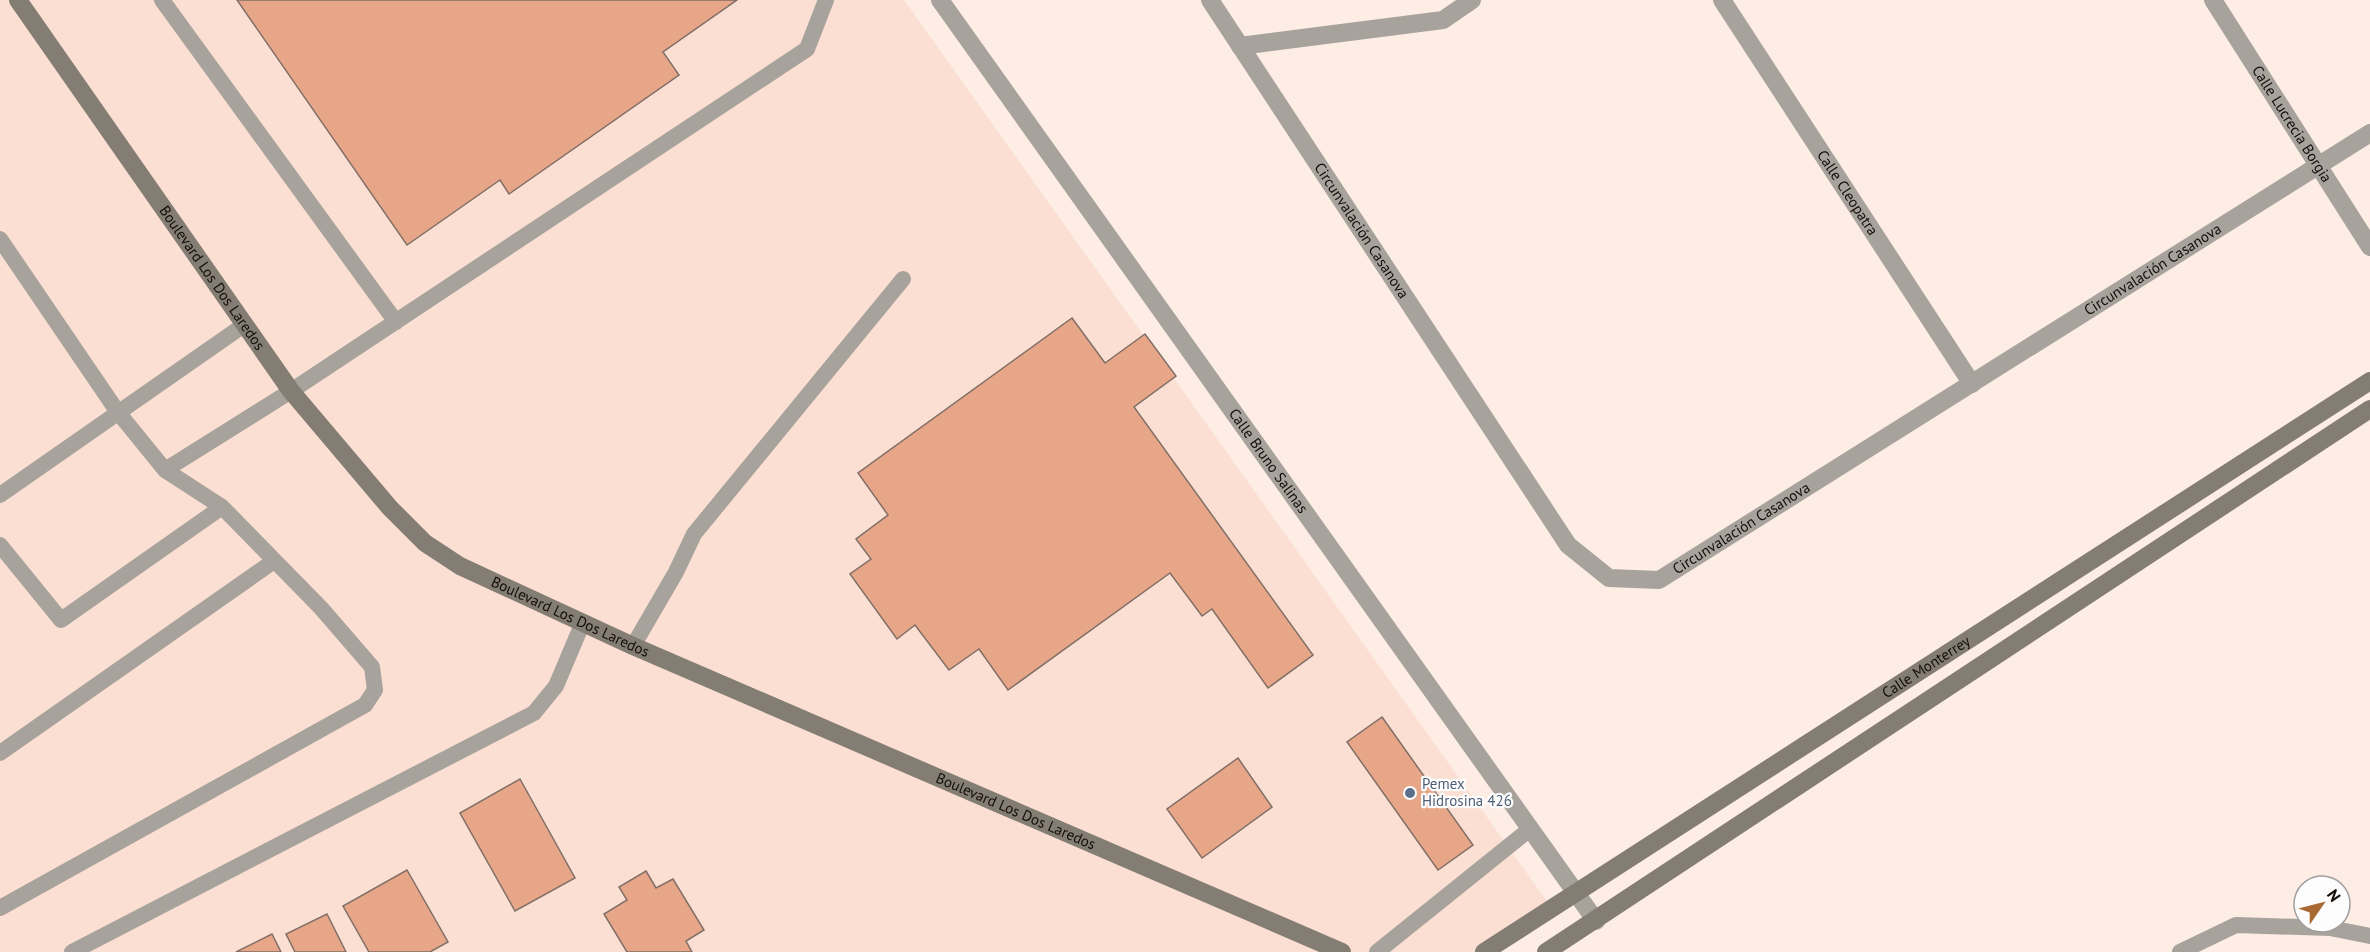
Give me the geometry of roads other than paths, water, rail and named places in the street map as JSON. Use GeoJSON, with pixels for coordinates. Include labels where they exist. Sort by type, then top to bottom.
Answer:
{"type":"FeatureCollection","features":[{"type":"Feature","properties":{"kind":"street","name":"Boulevard Los Dos Laredos"},"geometry":{"type":"LineString","coordinates":[[18,0],[291,391],[390,508],[425,543],[460,566],[633,646],[1342,952]]}},
{"type":"Feature","properties":{"kind":"street","name":"Calle Bruno Salinas"},"geometry":{"type":"LineString","coordinates":[[940,0],[1596,921]]}},
{"type":"Feature","properties":{"kind":"street","name":"Circunvalación Casanova"},"geometry":{"type":"LineString","coordinates":[[1210,0],[1568,545],[1609,578],[1659,580],[2370,133]]}},
{"type":"Feature","properties":{"kind":"street"},"geometry":{"type":"LineString","coordinates":[[1240,46],[1443,20],[1472,0]]}},
{"type":"Feature","properties":{"kind":"street","name":"Calle Cleopatra"},"geometry":{"type":"LineString","coordinates":[[1722,0],[1972,384]]}},
{"type":"Feature","properties":{"kind":"street","name":"Calle Lucrecia Borgia"},"geometry":{"type":"LineString","coordinates":[[2213,0],[2370,247]]}},
{"type":"Feature","properties":{"kind":"street","name":"Calle Monterrey"},"geometry":{"type":"LineString","coordinates":[[1484,952],[2370,381]]}},
{"type":"Feature","properties":{"kind":"street","name":"Calle Monterrey"},"geometry":{"type":"LineString","coordinates":[[1546,952],[2370,410]]}},
{"type":"Feature","properties":{"kind":"lane"},"geometry":{"type":"LineString","coordinates":[[162,0],[396,322]]}},
{"type":"Feature","properties":{"kind":"lane"},"geometry":{"type":"LineString","coordinates":[[165,470],[291,391],[807,49],[826,0]]}},
{"type":"Feature","properties":{"kind":"lane"},"geometry":{"type":"LineString","coordinates":[[0,239],[117,411],[165,470],[222,507],[321,608],[372,668],[375,690],[365,705],[0,908]]}},
{"type":"Feature","properties":{"kind":"lane"},"geometry":{"type":"LineString","coordinates":[[633,646],[676,572],[694,534],[903,279]]}},
{"type":"Feature","properties":{"kind":"lane"},"geometry":{"type":"LineString","coordinates":[[0,495],[117,411],[244,325]]}},
{"type":"Feature","properties":{"kind":"lane"},"geometry":{"type":"LineString","coordinates":[[0,545],[61,620],[222,507]]}},
{"type":"Feature","properties":{"kind":"lane"},"geometry":{"type":"LineString","coordinates":[[0,753],[274,561]]}},
{"type":"Feature","properties":{"kind":"lane"},"geometry":{"type":"LineString","coordinates":[[72,952],[534,713],[556,686],[584,622]]}},
{"type":"Feature","properties":{"kind":"lane"},"geometry":{"type":"LineString","coordinates":[[1377,952],[1530,828]]}},
{"type":"Feature","properties":{"kind":"lane"},"geometry":{"type":"LineString","coordinates":[[2184,951],[2235,925],[2330,928],[2370,936]]}},
{"type":"Feature","properties":{"kind":"place","name":"Pemex Hidrosina 426"},"geometry":{"type":"Point","coordinates":[1410,793]}}]}
